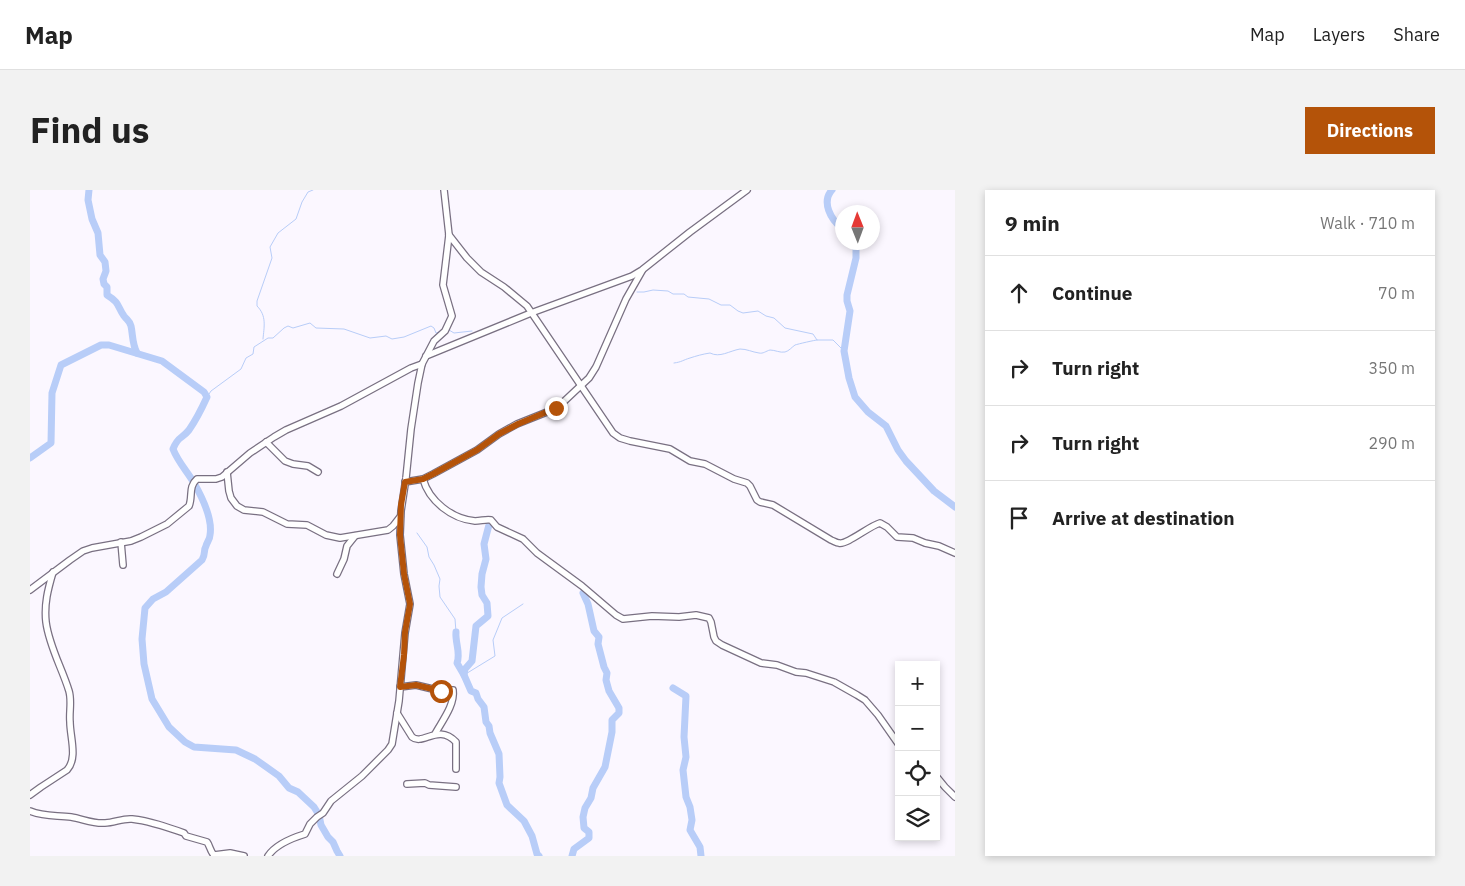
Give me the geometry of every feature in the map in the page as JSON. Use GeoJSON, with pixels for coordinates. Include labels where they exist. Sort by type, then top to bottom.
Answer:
{"type":"FeatureCollection","features":[{"type":"Feature","properties":{"kind":"street"},"geometry":{"type":"LineString","coordinates":[[268,856],[272,850],[283,843],[305,834],[310,824],[323,813],[331,800],[362,776],[388,750],[392,742],[410,604],[401,548],[400,517],[411,429],[422,364],[434,342],[445,331],[452,316],[443,279],[450,235],[444,190]]}},
{"type":"Feature","properties":{"kind":"street"},"geometry":{"type":"LineString","coordinates":[[426,356],[531,313],[632,276],[747,190]]}},
{"type":"Feature","properties":{"kind":"street"},"geometry":{"type":"LineString","coordinates":[[450,235],[455,244],[483,274],[525,304],[582,385],[606,424],[620,438],[648,446],[670,449],[690,461],[705,464],[734,479],[747,483],[757,500],[773,505],[839,544],[880,523],[897,537],[913,538],[955,553]]}},
{"type":"Feature","properties":{"kind":"street"},"geometry":{"type":"LineString","coordinates":[[405,482],[423,479],[477,450],[505,430],[556,408],[582,385],[596,367],[626,299],[642,270]]}},
{"type":"Feature","properties":{"kind":"street"},"geometry":{"type":"LineString","coordinates":[[30,590],[83,551],[141,537],[167,524],[186,510],[191,502],[190,490],[197,480],[216,479],[266,442],[286,430],[353,400],[411,368],[422,364]]}},
{"type":"Feature","properties":{"kind":"street"},"geometry":{"type":"LineString","coordinates":[[266,442],[285,461],[308,466],[318,472]]}},
{"type":"Feature","properties":{"kind":"street"},"geometry":{"type":"LineString","coordinates":[[227,472],[231,498],[237,506],[244,510],[263,512],[287,524],[307,525],[326,535],[340,538],[388,530],[400,517]]}},
{"type":"Feature","properties":{"kind":"street"},"geometry":{"type":"LineString","coordinates":[[423,479],[428,493],[450,513],[473,520],[491,520],[497,527],[523,539],[537,553],[623,619],[652,616],[680,618],[696,615],[709,618],[716,641],[722,645],[761,663],[777,665],[834,682],[865,700],[895,739]]}},
{"type":"Feature","properties":{"kind":"street"},"geometry":{"type":"LineString","coordinates":[[337,574],[344,559],[347,546],[355,536]]}},
{"type":"Feature","properties":{"kind":"street"},"geometry":{"type":"LineString","coordinates":[[121,542],[124,566]]}},
{"type":"Feature","properties":{"kind":"street"},"geometry":{"type":"LineString","coordinates":[[30,796],[41,786],[67,770],[72,761],[70,694],[48,631],[45,616],[46,596],[53,572]]}},
{"type":"Feature","properties":{"kind":"street"},"geometry":{"type":"LineString","coordinates":[[400,687],[416,685],[441,691],[453,690],[454,693],[449,709],[435,734]]}},
{"type":"Feature","properties":{"kind":"street"},"geometry":{"type":"LineString","coordinates":[[397,713],[415,739],[419,740],[435,734],[448,736],[456,742],[456,769]]}},
{"type":"Feature","properties":{"kind":"street"},"geometry":{"type":"LineString","coordinates":[[940,781],[955,797]]}},
{"type":"Feature","properties":{"kind":"street"},"geometry":{"type":"LineString","coordinates":[[407,784],[425,783],[456,787]]}},
{"type":"Feature","properties":{"kind":"street"},"geometry":{"type":"LineString","coordinates":[[30,812],[39,816],[71,817],[90,822],[105,823],[131,819],[157,823],[184,833],[186,836],[204,840],[210,846],[210,853],[214,855],[230,853],[244,856]]}},
{"type":"Feature","properties":{"kind":"waterway"},"geometry":{"type":"LineString","coordinates":[[89,190],[88,200],[92,219],[98,233],[100,255],[105,262],[106,271],[103,279],[107,287],[107,295],[116,303],[130,323],[133,343],[137,353]]}},
{"type":"Feature","properties":{"kind":"waterway"},"geometry":{"type":"LineString","coordinates":[[263,339],[264,318],[257,306],[257,301],[272,258],[270,247],[278,233],[296,219],[302,202],[308,192],[313,190]]}},
{"type":"Feature","properties":{"kind":"waterway"},"geometry":{"type":"LineString","coordinates":[[832,190],[827,200],[827,205],[835,221]]}},
{"type":"Feature","properties":{"kind":"waterway"},"geometry":{"type":"LineString","coordinates":[[856,250],[856,258],[847,295],[850,311],[844,351],[855,397],[868,412],[886,426],[906,461],[934,491],[955,507]]}},
{"type":"Feature","properties":{"kind":"waterway"},"geometry":{"type":"LineString","coordinates":[[637,292],[668,291],[673,294],[684,294],[688,297],[709,299],[721,305],[730,305],[743,313],[758,311],[774,318],[785,328],[813,334],[817,340],[833,340],[844,351]]}},
{"type":"Feature","properties":{"kind":"waterway"},"geometry":{"type":"LineString","coordinates":[[207,397],[211,391],[241,369],[246,358],[253,354],[254,347],[268,338],[273,338],[288,326],[293,328],[310,323],[316,328],[344,329],[370,338],[386,336],[392,339],[404,337],[431,326],[436,333],[439,332]]}},
{"type":"Feature","properties":{"kind":"waterway"},"geometry":{"type":"LineString","coordinates":[[449,330],[454,333],[472,331]]}},
{"type":"Feature","properties":{"kind":"waterway"},"geometry":{"type":"LineString","coordinates":[[674,363],[705,354],[721,354],[740,349],[760,353],[770,350],[785,352],[795,345],[817,340]]}},
{"type":"Feature","properties":{"kind":"waterway"},"geometry":{"type":"LineString","coordinates":[[30,458],[51,443],[52,393],[61,365],[101,345],[109,345],[162,361],[204,392],[207,397],[199,414],[189,430],[178,440],[173,449],[203,501],[210,522],[210,536],[202,560],[166,592],[153,599],[145,608],[142,639],[144,664],[152,699],[169,727],[185,742],[194,747],[236,750],[255,759],[279,776],[289,788],[298,792],[314,807],[319,815],[321,825],[340,856]]}},
{"type":"Feature","properties":{"kind":"waterway"},"geometry":{"type":"LineString","coordinates":[[490,521],[484,544],[486,559],[481,587],[482,595],[487,603],[488,616],[476,626],[472,661],[465,669],[464,675],[471,691],[476,693],[484,707],[486,722],[499,754],[499,783],[507,805],[524,821],[539,856]]}},
{"type":"Feature","properties":{"kind":"waterway"},"geometry":{"type":"LineString","coordinates":[[417,533],[427,547],[429,557],[440,579],[440,597],[455,619],[456,632]]}},
{"type":"Feature","properties":{"kind":"waterway"},"geometry":{"type":"LineString","coordinates":[[572,856],[574,849],[589,838],[589,832],[584,828],[583,817],[585,808],[591,798],[593,788],[605,767],[612,732],[612,720],[619,713],[619,708],[609,691],[606,680],[607,673],[598,644],[599,637],[594,631],[588,604],[583,593]]}},
{"type":"Feature","properties":{"kind":"waterway"},"geometry":{"type":"LineString","coordinates":[[464,675],[495,656],[493,640],[502,618],[523,604]]}},
{"type":"Feature","properties":{"kind":"waterway"},"geometry":{"type":"LineString","coordinates":[[456,632],[457,663],[464,675]]}},
{"type":"Feature","properties":{"kind":"waterway"},"geometry":{"type":"LineString","coordinates":[[673,688],[686,696],[684,737],[686,757],[683,770],[686,797],[692,820],[690,830],[700,847],[701,856]]}},
{"type":"Feature","properties":{"kind":"route"},"geometry":{"type":"LineString","coordinates":[[441,691],[416,685],[400,687],[405,632],[410,604],[404,574],[400,535],[401,505],[405,482],[423,479],[477,450],[499,434],[556,408]]}}]}
